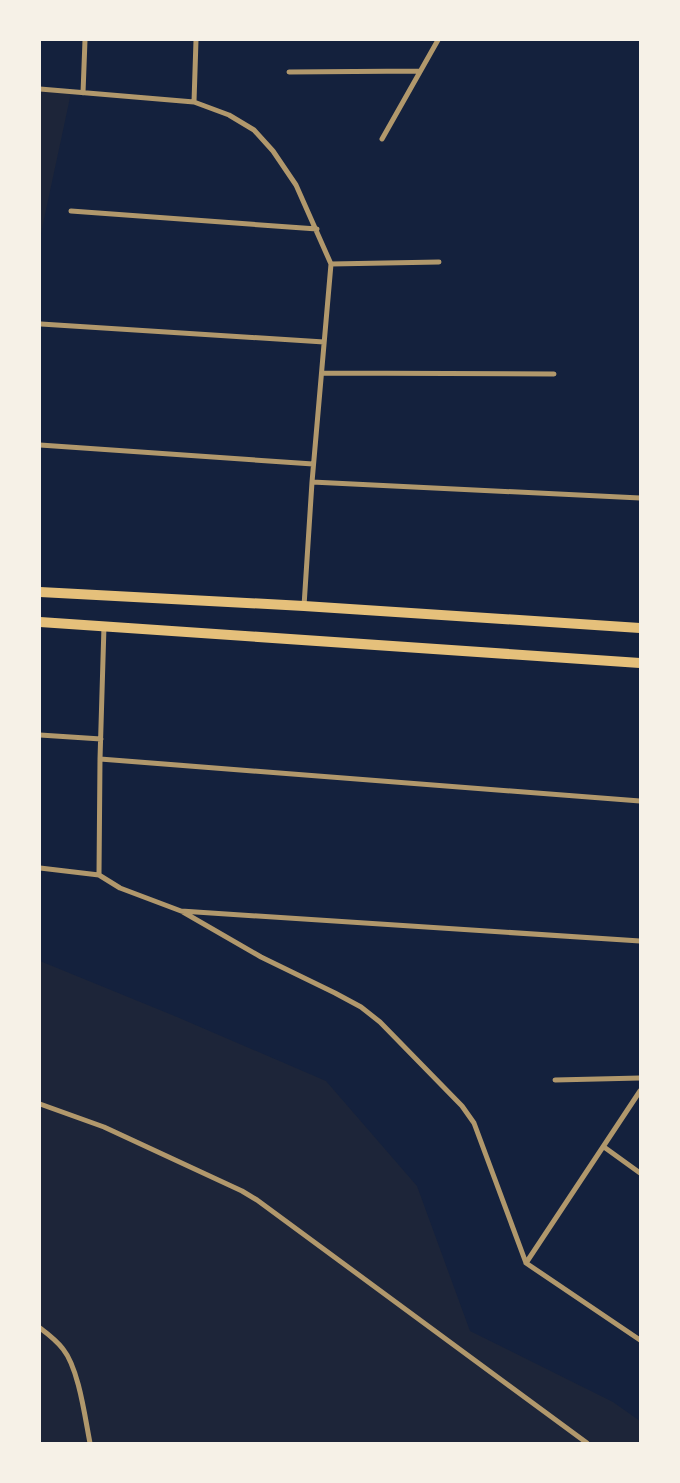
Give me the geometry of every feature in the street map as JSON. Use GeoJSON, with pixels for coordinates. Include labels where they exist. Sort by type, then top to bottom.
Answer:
{"type":"FeatureCollection","features":[{"type":"Feature","properties":{"kind":"main road"},"geometry":{"type":"LineString","coordinates":[[40,592],[304,606],[640,628]]}},
{"type":"Feature","properties":{"kind":"main road"},"geometry":{"type":"LineString","coordinates":[[40,622],[640,663]]}},
{"type":"Feature","properties":{"kind":"street"},"geometry":{"type":"LineString","coordinates":[[83,93],[85,40]]}},
{"type":"Feature","properties":{"kind":"street"},"geometry":{"type":"LineString","coordinates":[[194,102],[196,40]]}},
{"type":"Feature","properties":{"kind":"street"},"geometry":{"type":"LineString","coordinates":[[382,139],[438,40]]}},
{"type":"Feature","properties":{"kind":"street"},"geometry":{"type":"LineString","coordinates":[[289,72],[420,71]]}},
{"type":"Feature","properties":{"kind":"street"},"geometry":{"type":"LineString","coordinates":[[40,89],[194,102],[230,115],[254,130],[273,151],[296,185],[331,264],[313,464],[304,606]]}},
{"type":"Feature","properties":{"kind":"street"},"geometry":{"type":"LineString","coordinates":[[71,211],[317,229]]}},
{"type":"Feature","properties":{"kind":"street"},"geometry":{"type":"LineString","coordinates":[[331,264],[439,262]]}},
{"type":"Feature","properties":{"kind":"street"},"geometry":{"type":"LineString","coordinates":[[41,324],[324,342]]}},
{"type":"Feature","properties":{"kind":"street"},"geometry":{"type":"LineString","coordinates":[[322,373],[554,374]]}},
{"type":"Feature","properties":{"kind":"street"},"geometry":{"type":"LineString","coordinates":[[40,445],[313,464]]}},
{"type":"Feature","properties":{"kind":"street"},"geometry":{"type":"LineString","coordinates":[[312,482],[640,498]]}},
{"type":"Feature","properties":{"kind":"street"},"geometry":{"type":"LineString","coordinates":[[99,874],[100,738],[104,626]]}},
{"type":"Feature","properties":{"kind":"street"},"geometry":{"type":"LineString","coordinates":[[40,735],[100,738]]}},
{"type":"Feature","properties":{"kind":"street"},"geometry":{"type":"LineString","coordinates":[[100,759],[640,801]]}},
{"type":"Feature","properties":{"kind":"street"},"geometry":{"type":"LineString","coordinates":[[40,868],[99,874],[120,888],[181,911],[261,957],[335,993],[361,1008],[387,1029],[462,1106],[474,1123],[526,1263],[640,1340]]}},
{"type":"Feature","properties":{"kind":"street"},"geometry":{"type":"LineString","coordinates":[[181,911],[640,941]]}},
{"type":"Feature","properties":{"kind":"street"},"geometry":{"type":"LineString","coordinates":[[554,1080],[640,1078]]}},
{"type":"Feature","properties":{"kind":"street"},"geometry":{"type":"LineString","coordinates":[[526,1263],[640,1091]]}},
{"type":"Feature","properties":{"kind":"street"},"geometry":{"type":"LineString","coordinates":[[40,1104],[104,1127],[234,1187],[257,1200],[587,1443]]}},
{"type":"Feature","properties":{"kind":"street"},"geometry":{"type":"LineString","coordinates":[[604,1147],[640,1173]]}},
{"type":"Feature","properties":{"kind":"street"},"geometry":{"type":"LineString","coordinates":[[40,1328],[64,1350],[76,1375],[90,1443]]}},
{"type":"Feature","properties":{"kind":"shaded area"},"geometry":{"type":"Polygon","coordinates":[[[40,91],[71,93],[40,238],[40,91]]]}},
{"type":"Feature","properties":{"kind":"shaded area"},"geometry":{"type":"Polygon","coordinates":[[[40,961],[326,1081],[417,1186],[470,1331],[613,1402],[640,1421],[640,1443],[40,1443],[40,961]]]}}]}
